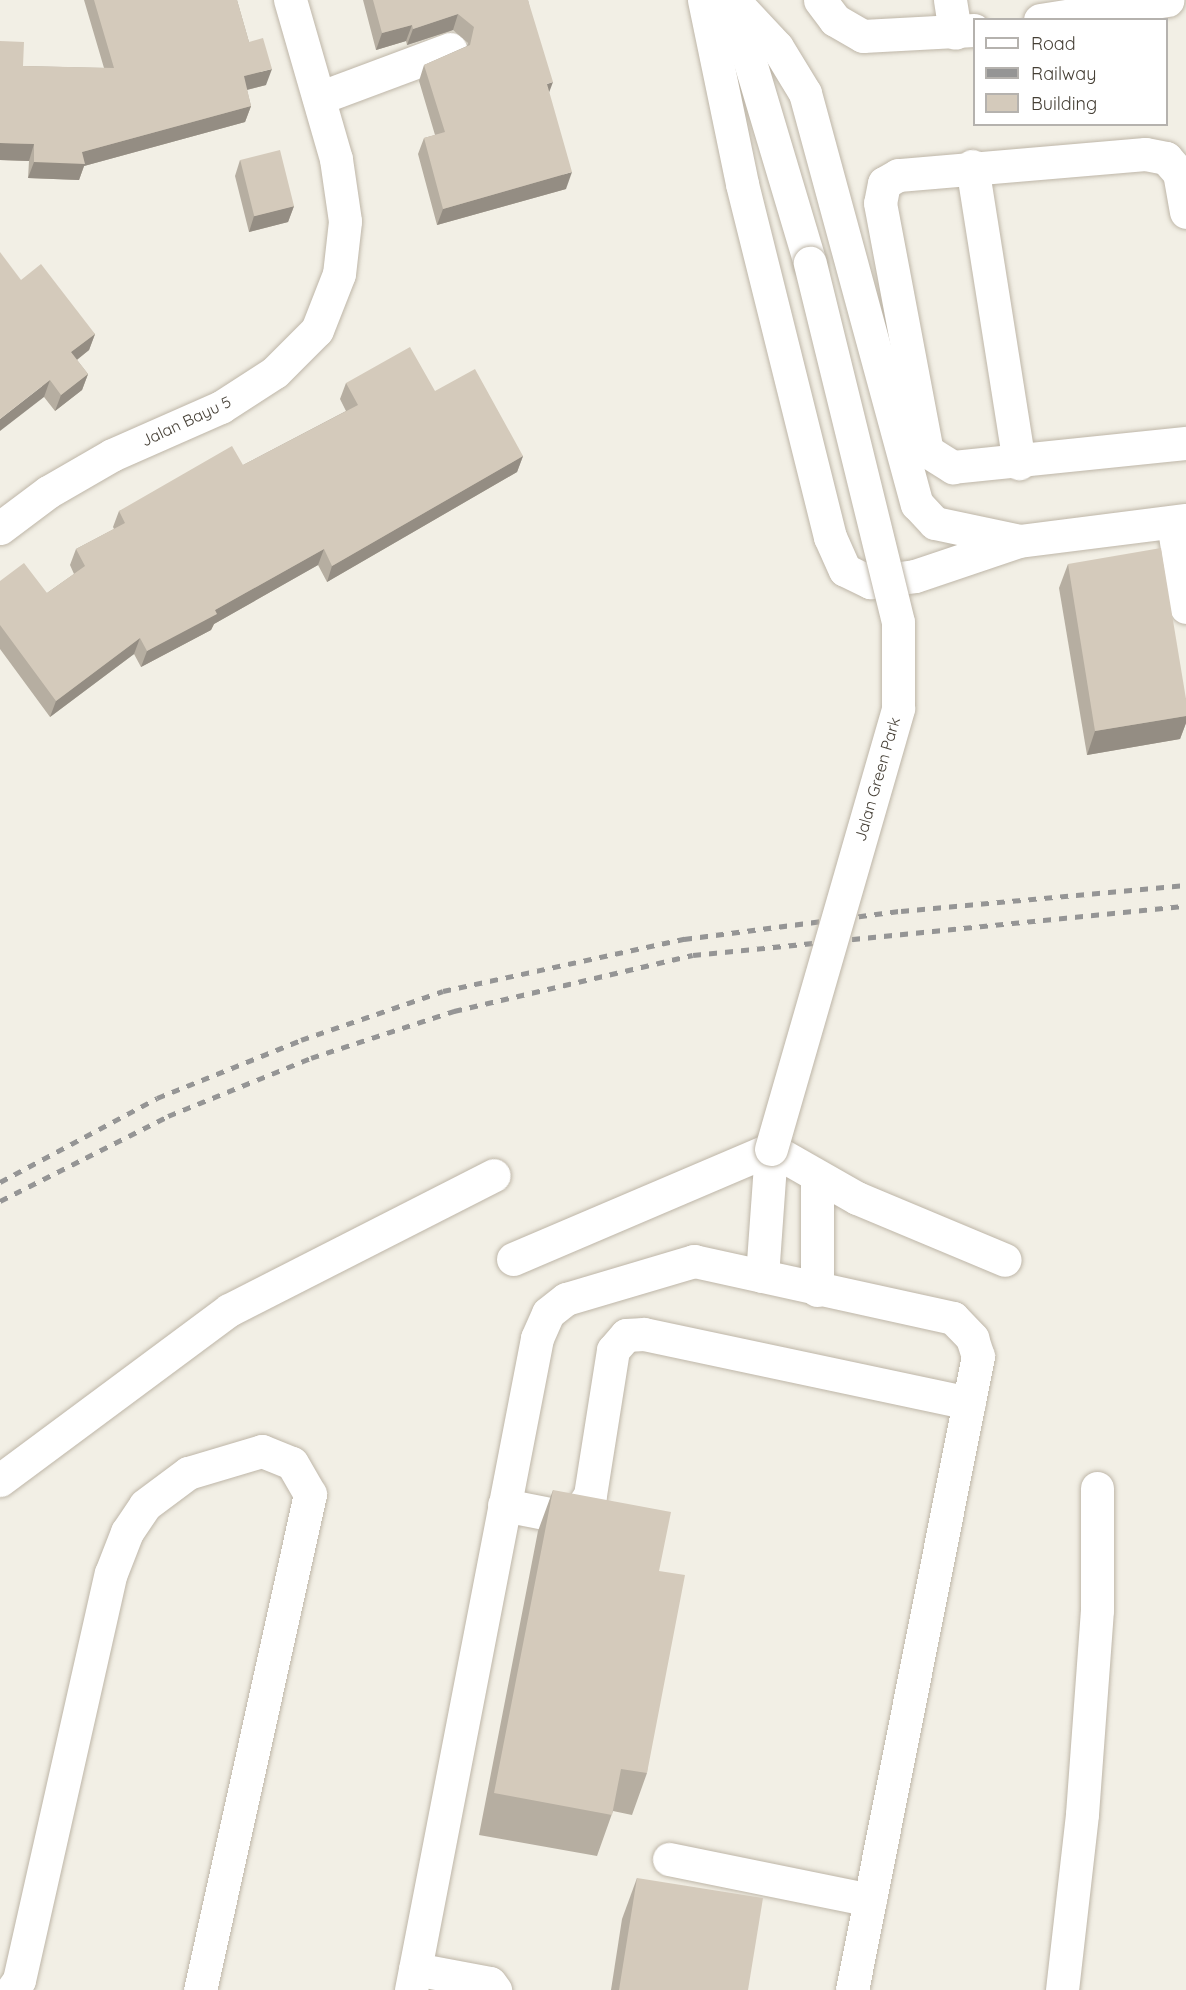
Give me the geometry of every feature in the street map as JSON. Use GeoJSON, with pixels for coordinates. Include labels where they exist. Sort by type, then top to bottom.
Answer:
{"type":"FeatureCollection","features":[{"type":"Feature","properties":{"kind":"street","name":"Jalan Bayu 5"},"geometry":{"type":"LineString","coordinates":[[0,528],[48,492],[112,455],[221,407],[275,372],[317,330],[339,274],[345,221],[336,159],[290,0]]}},
{"type":"Feature","properties":{"kind":"street"},"geometry":{"type":"LineString","coordinates":[[704,0],[727,119],[759,252],[830,537],[845,570],[870,582],[915,576],[1019,541],[1179,521],[1186,607]]}},
{"type":"Feature","properties":{"kind":"street"},"geometry":{"type":"LineString","coordinates":[[732,0],[777,47],[805,93],[901,398],[927,451],[953,467],[1019,463],[1186,443]]}},
{"type":"Feature","properties":{"kind":"street","name":"Jalan Green Park"},"geometry":{"type":"LineString","coordinates":[[732,0],[810,263],[898,622],[898,708],[771,1149],[762,1276]]}},
{"type":"Feature","properties":{"kind":"street"},"geometry":{"type":"LineString","coordinates":[[820,0],[835,20],[863,36],[965,31],[950,0]]}},
{"type":"Feature","properties":{"kind":"street"},"geometry":{"type":"LineString","coordinates":[[1046,18],[1083,6],[1167,0]]}},
{"type":"Feature","properties":{"kind":"street"},"geometry":{"type":"LineString","coordinates":[[319,98],[450,49]]}},
{"type":"Feature","properties":{"kind":"street"},"geometry":{"type":"LineString","coordinates":[[1019,541],[935,523],[917,504],[901,398],[880,203],[884,183],[898,175],[972,166],[1145,154],[1166,158],[1179,173],[1186,212]]}},
{"type":"Feature","properties":{"kind":"street"},"geometry":{"type":"LineString","coordinates":[[972,166],[1019,463]]}},
{"type":"Feature","properties":{"kind":"street"},"geometry":{"type":"LineString","coordinates":[[513,1259],[771,1149],[817,1178],[1005,1260]]}},
{"type":"Feature","properties":{"kind":"street"},"geometry":{"type":"LineString","coordinates":[[0,1480],[229,1310],[494,1175]]}},
{"type":"Feature","properties":{"kind":"street"},"geometry":{"type":"LineString","coordinates":[[817,1178],[817,1290]]}},
{"type":"Feature","properties":{"kind":"street"},"geometry":{"type":"LineString","coordinates":[[495,1990],[490,1983],[413,1979],[537,1338],[548,1313],[566,1299],[694,1261],[952,1318],[972,1338],[978,1356],[852,1990]]}},
{"type":"Feature","properties":{"kind":"street"},"geometry":{"type":"LineString","coordinates":[[504,1505],[565,1517],[579,1511],[590,1495],[613,1350],[626,1335],[644,1334],[969,1403]]}},
{"type":"Feature","properties":{"kind":"street"},"geometry":{"type":"LineString","coordinates":[[12,1990],[19,1980],[111,1573],[127,1532],[145,1505],[188,1473],[262,1451],[291,1462],[310,1494],[200,1990]]}},
{"type":"Feature","properties":{"kind":"street"},"geometry":{"type":"LineString","coordinates":[[1062,1990],[1082,1815],[1096,1610],[1097,1488]]}},
{"type":"Feature","properties":{"kind":"street"},"geometry":{"type":"LineString","coordinates":[[669,1858],[870,1900]]}},
{"type":"Feature","properties":{"kind":"building"},"geometry":{"type":"Polygon","coordinates":[[[94,0],[237,0],[249,42],[263,38],[272,69],[244,76],[251,106],[82,152],[85,164],[34,162],[34,144],[0,143],[0,41],[24,42],[23,66],[114,68],[94,0]]]}},
{"type":"Feature","properties":{"kind":"building"},"geometry":{"type":"Polygon","coordinates":[[[373,0],[528,0],[553,82],[547,84],[572,172],[443,209],[424,138],[445,132],[424,65],[470,45],[474,27],[458,14],[413,29],[412,25],[382,33],[373,0]]]}},
{"type":"Feature","properties":{"kind":"building"},"geometry":{"type":"Polygon","coordinates":[[[280,150],[294,206],[254,216],[240,160],[280,150]]]}},
{"type":"Feature","properties":{"kind":"building"},"geometry":{"type":"Polygon","coordinates":[[[0,252],[21,280],[41,264],[95,334],[71,352],[88,374],[61,395],[50,380],[0,419],[0,252]]]}},
{"type":"Feature","properties":{"kind":"building"},"geometry":{"type":"Polygon","coordinates":[[[410,347],[435,391],[475,369],[523,456],[332,566],[324,549],[215,610],[217,614],[147,651],[140,638],[56,701],[0,625],[0,581],[24,563],[47,593],[85,566],[76,549],[125,523],[119,511],[232,446],[243,465],[358,405],[346,383],[410,347]]]}},
{"type":"Feature","properties":{"kind":"building"},"geometry":{"type":"Polygon","coordinates":[[[1161,548],[1186,699],[1186,716],[1095,731],[1068,564],[1161,548]]]}},
{"type":"Feature","properties":{"kind":"building"},"geometry":{"type":"Polygon","coordinates":[[[553,1490],[671,1512],[659,1571],[685,1575],[647,1773],[621,1769],[612,1815],[494,1793],[553,1490]]]}},
{"type":"Feature","properties":{"kind":"building"},"geometry":{"type":"Polygon","coordinates":[[[637,1878],[763,1898],[748,1990],[619,1990],[637,1878]]]}},
{"type":"Feature","properties":{"kind":"railway"},"geometry":{"type":"LineString","coordinates":[[0,1182],[157,1098],[301,1040],[443,991],[684,939],[901,911],[1186,885]]}},
{"type":"Feature","properties":{"kind":"railway"},"geometry":{"type":"LineString","coordinates":[[0,1201],[168,1116],[311,1058],[454,1011],[693,955],[1186,906]]}}]}
